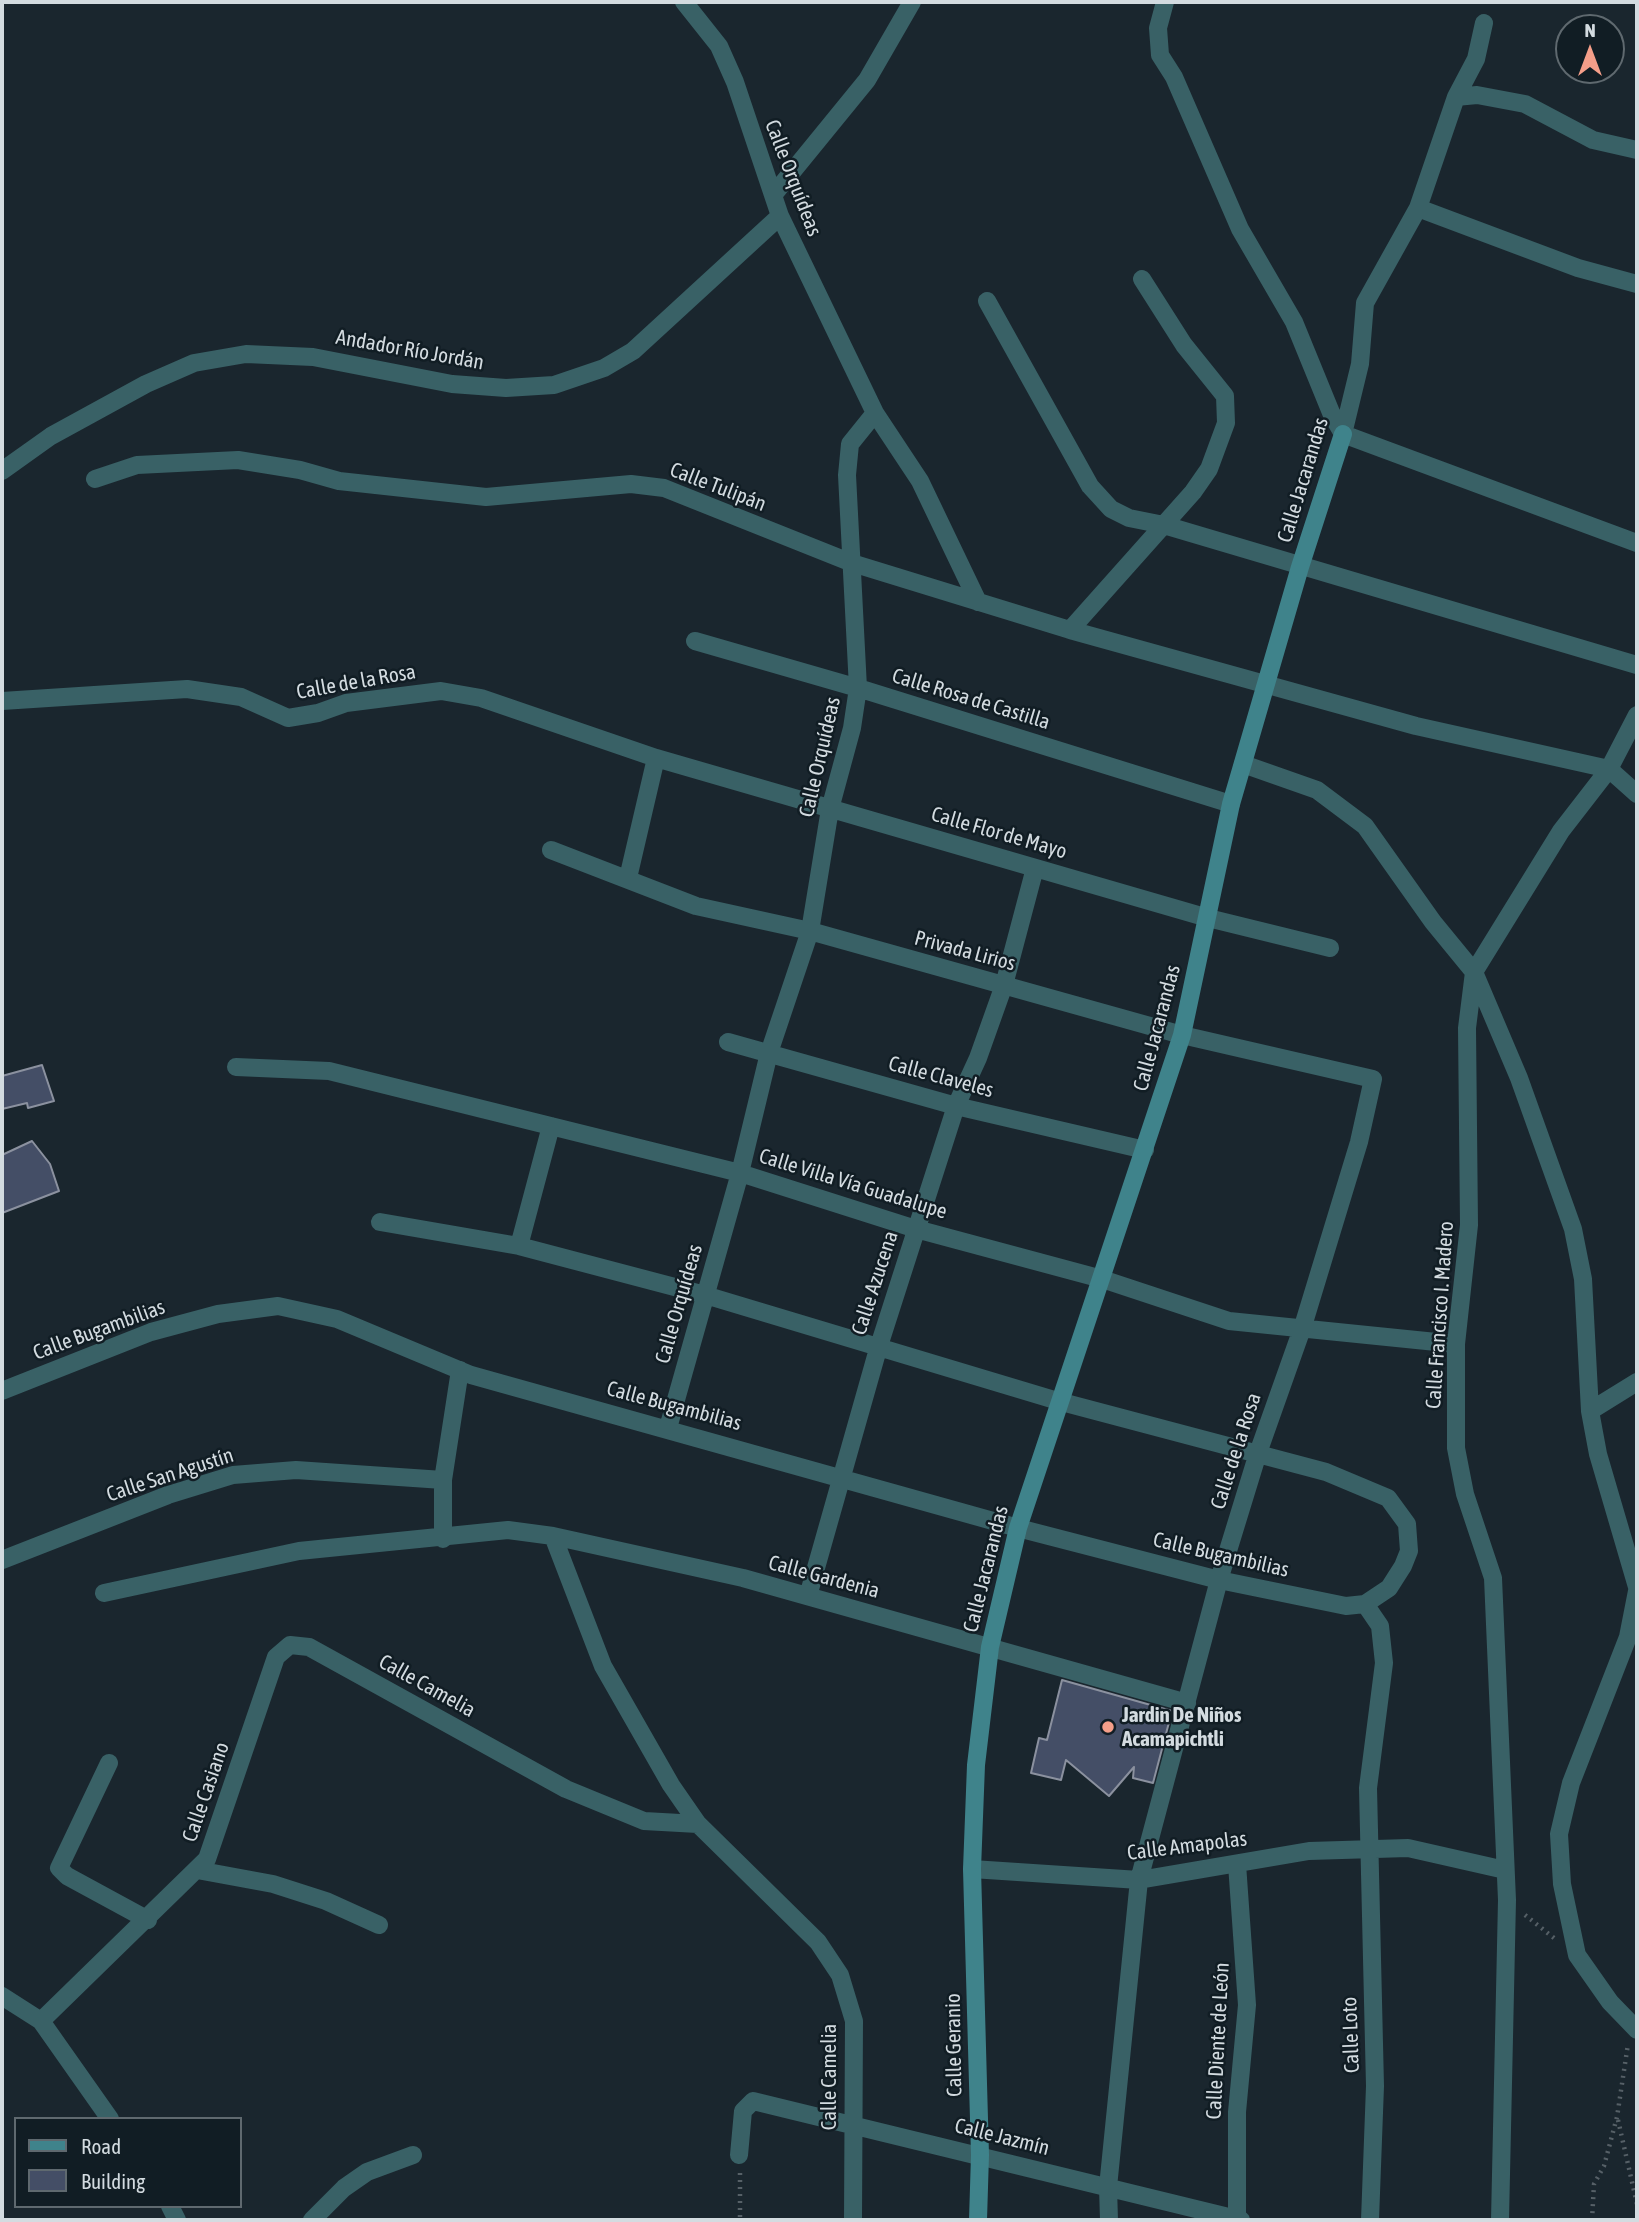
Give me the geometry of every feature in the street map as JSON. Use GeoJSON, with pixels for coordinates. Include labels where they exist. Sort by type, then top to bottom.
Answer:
{"type":"FeatureCollection","features":[{"type":"Feature","properties":{"kind":"street","name":"Calle Orquídeas"},"geometry":{"type":"LineString","coordinates":[[668,1428],[740,1173],[769,1053],[810,931],[830,809],[852,728],[858,688],[847,475],[850,444],[875,413],[780,216],[774,194],[757,156],[735,82],[719,46],[684,2]]}},
{"type":"Feature","properties":{"kind":"street"},"geometry":{"type":"LineString","coordinates":[[774,194],[867,80],[912,2]]}},
{"type":"Feature","properties":{"kind":"street"},"geometry":{"type":"LineString","coordinates":[[1165,2],[1158,28],[1160,55],[1174,77],[1240,229],[1294,322],[1332,415],[1343,434],[1637,543]]}},
{"type":"Feature","properties":{"kind":"street","name":"Calle Jacarandas"},"geometry":{"type":"LineString","coordinates":[[972,1869],[976,1765],[990,1647],[1018,1528],[1058,1401],[1102,1279],[1182,1035],[1231,804],[1300,567],[1343,434],[1360,364],[1365,303],[1418,208],[1456,97],[1476,59],[1483,23]]}},
{"type":"Feature","properties":{"kind":"street"},"geometry":{"type":"LineString","coordinates":[[1456,97],[1477,95],[1525,104],[1593,141],[1637,150]]}},
{"type":"Feature","properties":{"kind":"street"},"geometry":{"type":"LineString","coordinates":[[1418,208],[1578,268],[1637,284]]}},
{"type":"Feature","properties":{"kind":"street","name":"Andador Río Jordán"},"geometry":{"type":"LineString","coordinates":[[2,471],[51,436],[146,384],[194,363],[246,354],[313,357],[452,384],[506,388],[554,385],[604,368],[633,351],[780,216]]}},
{"type":"Feature","properties":{"kind":"street"},"geometry":{"type":"LineString","coordinates":[[1070,629],[1164,525],[1209,470],[1221,443],[1227,408],[1225,396],[1184,345],[1142,279]]}},
{"type":"Feature","properties":{"kind":"street"},"geometry":{"type":"LineString","coordinates":[[987,301],[1090,486],[1111,509],[1129,518],[1164,525],[1637,665]]}},
{"type":"Feature","properties":{"kind":"street"},"geometry":{"type":"LineString","coordinates":[[875,413],[920,481],[978,602]]}},
{"type":"Feature","properties":{"kind":"street","name":"Calle Tulipán"},"geometry":{"type":"LineString","coordinates":[[95,479],[137,465],[238,460],[300,470],[339,481],[486,497],[631,484],[664,488],[852,563],[978,602],[1416,726],[1609,769]]}},
{"type":"Feature","properties":{"kind":"street","name":"Calle Rosa de Castilla"},"geometry":{"type":"LineString","coordinates":[[695,641],[858,688],[1231,804]]}},
{"type":"Feature","properties":{"kind":"street","name":"Calle de la Rosa"},"geometry":{"type":"LineString","coordinates":[[2,701],[187,689],[241,697],[288,718],[318,713],[346,703],[441,691],[481,698],[656,758]]}},
{"type":"Feature","properties":{"kind":"street","name":"Calle Francisco I. Madero"},"geometry":{"type":"LineString","coordinates":[[1500,2220],[1507,1900],[1493,1578],[1465,1494],[1456,1448],[1456,1344],[1469,1225],[1467,1028],[1474,972],[1562,831],[1609,769],[1637,715]]}},
{"type":"Feature","properties":{"kind":"street"},"geometry":{"type":"LineString","coordinates":[[628,878],[656,758]]}},
{"type":"Feature","properties":{"kind":"street","name":"Calle Flor de Mayo"},"geometry":{"type":"LineString","coordinates":[[656,758],[1208,918],[1330,948]]}},
{"type":"Feature","properties":{"kind":"street"},"geometry":{"type":"LineString","coordinates":[[1243,764],[1317,790],[1365,826],[1433,922],[1474,972],[1519,1078],[1573,1229],[1583,1279],[1590,1411],[1598,1454],[1637,1589],[1628,1637],[1571,1783],[1559,1834],[1562,1884],[1577,1955],[1635,2028]]}},
{"type":"Feature","properties":{"kind":"street"},"geometry":{"type":"LineString","coordinates":[[1609,769],[1637,794]]}},
{"type":"Feature","properties":{"kind":"street","name":"Privada Lirios"},"geometry":{"type":"LineString","coordinates":[[551,850],[696,906],[810,931],[1182,1035],[1373,1079]]}},
{"type":"Feature","properties":{"kind":"street","name":"Calle Azucena"},"geometry":{"type":"LineString","coordinates":[[808,1596],[878,1349],[956,1106],[978,1058],[1004,985],[1035,868]]}},
{"type":"Feature","properties":{"kind":"street","name":"Calle Claveles"},"geometry":{"type":"LineString","coordinates":[[728,1042],[956,1106],[1145,1150]]}},
{"type":"Feature","properties":{"kind":"street","name":"Calle Villa Vía Guadalupe"},"geometry":{"type":"LineString","coordinates":[[236,1067],[329,1071],[740,1173],[916,1229],[1102,1279],[1229,1321],[1303,1326],[1456,1344]]}},
{"type":"Feature","properties":{"kind":"street","name":"Calle de la Rosa"},"geometry":{"type":"LineString","coordinates":[[1109,2220],[1108,2187],[1139,1880],[1219,1580],[1258,1453],[1303,1326],[1359,1142],[1373,1079]]}},
{"type":"Feature","properties":{"kind":"street"},"geometry":{"type":"LineString","coordinates":[[519,1246],[551,1126]]}},
{"type":"Feature","properties":{"kind":"street"},"geometry":{"type":"LineString","coordinates":[[380,1222],[519,1246],[705,1295],[1058,1401],[1326,1472],[1388,1498],[1407,1524],[1409,1551],[1404,1566],[1389,1588],[1365,1604],[1380,1626],[1384,1663],[1368,1788],[1370,1848]]}},
{"type":"Feature","properties":{"kind":"street","name":"Calle Bugambilias"},"geometry":{"type":"LineString","coordinates":[[2,1391],[152,1332],[218,1314],[278,1306],[337,1319],[460,1370],[843,1476],[1018,1528],[1219,1580],[1346,1606],[1365,1604]]}},
{"type":"Feature","properties":{"kind":"street"},"geometry":{"type":"LineString","coordinates":[[443,1539],[443,1480],[460,1370]]}},
{"type":"Feature","properties":{"kind":"street"},"geometry":{"type":"LineString","coordinates":[[1590,1411],[1637,1382]]}},
{"type":"Feature","properties":{"kind":"street","name":"Calle San Agustín"},"geometry":{"type":"LineString","coordinates":[[2,1560],[168,1495],[233,1475],[296,1470],[443,1480]]}},
{"type":"Feature","properties":{"kind":"street","name":"Calle Gardenia"},"geometry":{"type":"LineString","coordinates":[[104,1593],[299,1551],[443,1539],[508,1530],[553,1536],[808,1596],[1187,1703]]}},
{"type":"Feature","properties":{"kind":"street","name":"Calle Camelia"},"geometry":{"type":"LineString","coordinates":[[553,1536],[603,1666],[671,1786],[698,1824],[818,1942],[840,1975],[854,2021],[853,2220]]}},
{"type":"Feature","properties":{"kind":"street","name":"Calle Camelia"},"geometry":{"type":"LineString","coordinates":[[290,1645],[309,1647],[565,1789],[644,1821],[698,1824]]}},
{"type":"Feature","properties":{"kind":"street","name":"Calle Casiano"},"geometry":{"type":"LineString","coordinates":[[41,2021],[148,1920],[207,1859],[276,1657],[290,1645]]}},
{"type":"Feature","properties":{"kind":"street"},"geometry":{"type":"LineString","coordinates":[[109,1763],[59,1867],[67,1876],[148,1920]]}},
{"type":"Feature","properties":{"kind":"street","name":"Calle Loto"},"geometry":{"type":"LineString","coordinates":[[1370,1848],[1375,2086],[1370,2220]]}},
{"type":"Feature","properties":{"kind":"street","name":"Calle Amapolas"},"geometry":{"type":"LineString","coordinates":[[972,1869],[1139,1880],[1309,1851],[1408,1848],[1505,1870]]}},
{"type":"Feature","properties":{"kind":"street","name":"Calle Diente de León"},"geometry":{"type":"LineString","coordinates":[[1237,1864],[1247,2004],[1237,2112],[1238,2220]]}},
{"type":"Feature","properties":{"kind":"street","name":"Calle Geranio"},"geometry":{"type":"LineString","coordinates":[[972,1869],[979,2155],[978,2220]]}},
{"type":"Feature","properties":{"kind":"street"},"geometry":{"type":"LineString","coordinates":[[197,1870],[273,1884],[326,1901],[379,1925]]}},
{"type":"Feature","properties":{"kind":"street"},"geometry":{"type":"LineString","coordinates":[[2,1997],[41,2021],[109,2117]]}},
{"type":"Feature","properties":{"kind":"street","name":"Calle Jazmín"},"geometry":{"type":"LineString","coordinates":[[739,2155],[743,2111],[753,2101],[852,2123],[1238,2220]]}},
{"type":"Feature","properties":{"kind":"street"},"geometry":{"type":"LineString","coordinates":[[312,2220],[344,2188],[367,2172],[413,2155]]}},
{"type":"Feature","properties":{"kind":"path"},"geometry":{"type":"LineString","coordinates":[[1507,1900],[1577,1955]]}},
{"type":"Feature","properties":{"kind":"path"},"geometry":{"type":"LineString","coordinates":[[1592,2220],[1594,2184],[1604,2166],[1617,2117],[1635,2028]]}},
{"type":"Feature","properties":{"kind":"path"},"geometry":{"type":"LineString","coordinates":[[1617,2117],[1637,2204]]}},
{"type":"Feature","properties":{"kind":"path"},"geometry":{"type":"LineString","coordinates":[[739,2155],[740,2220]]}},
{"type":"Feature","properties":{"kind":"building"},"geometry":{"type":"Polygon","coordinates":[[[42,1065],[54,1101],[28,1108],[27,1103],[2,1109],[2,1076],[42,1065]]]}},
{"type":"Feature","properties":{"kind":"building"},"geometry":{"type":"Polygon","coordinates":[[[32,1141],[50,1164],[59,1191],[2,1213],[2,1155],[32,1141]]]}},
{"type":"Feature","properties":{"kind":"building","name":"Jardin De Niños Acamapichtli"},"geometry":{"type":"Polygon","coordinates":[[[1062,1680],[1172,1711],[1153,1783],[1133,1778],[1134,1767],[1109,1796],[1066,1760],[1061,1780],[1031,1773],[1039,1738],[1047,1740],[1062,1680]]]}},
{"type":"Feature","properties":{"kind":"place","name":"Jardin De Niños Acamapichtli"},"geometry":{"type":"Point","coordinates":[1108,1727]}}]}
